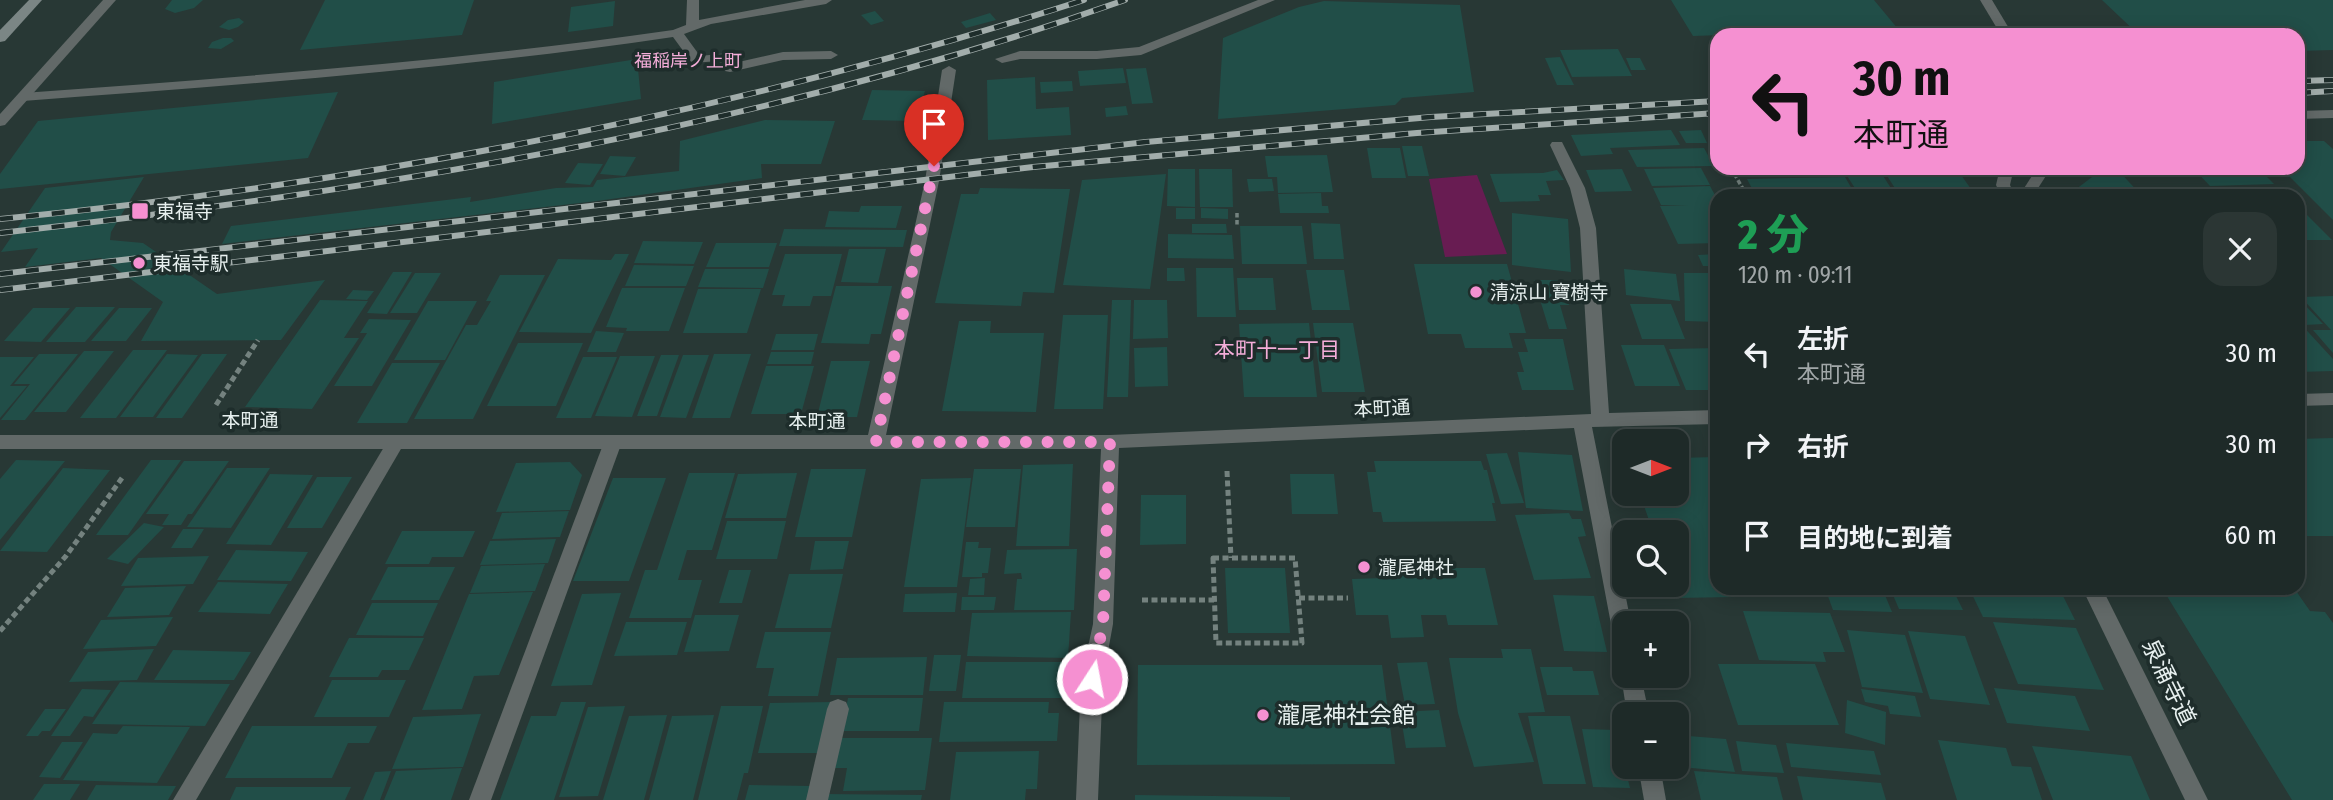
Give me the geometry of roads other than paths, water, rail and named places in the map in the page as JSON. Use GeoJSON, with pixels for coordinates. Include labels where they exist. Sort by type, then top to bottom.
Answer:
{"type":"FeatureCollection","features":[{"type":"Feature","properties":{"kind":"main road"},"geometry":{"type":"LineString","coordinates":[[0,38],[36,0]]}},
{"type":"Feature","properties":{"kind":"street"},"geometry":{"type":"LineString","coordinates":[[692,27],[693,0]]}},
{"type":"Feature","properties":{"kind":"street"},"geometry":{"type":"LineString","coordinates":[[0,99],[446,64],[676,33],[708,21],[826,0]]}},
{"type":"Feature","properties":{"kind":"street"},"geometry":{"type":"LineString","coordinates":[[1002,59],[1020,55],[1097,55],[1141,51],[1269,0]]}},
{"type":"Feature","properties":{"kind":"street"},"geometry":{"type":"LineString","coordinates":[[1986,0],[2003,28]]}},
{"type":"Feature","properties":{"kind":"street"},"geometry":{"type":"LineString","coordinates":[[0,122],[106,5]]}},
{"type":"Feature","properties":{"kind":"street"},"geometry":{"type":"LineString","coordinates":[[676,33],[696,60],[723,56],[730,68],[783,56],[831,55]]}},
{"type":"Feature","properties":{"kind":"street"},"geometry":{"type":"LineString","coordinates":[[876,442],[932,181],[948,70]]}},
{"type":"Feature","properties":{"kind":"street"},"geometry":{"type":"LineString","coordinates":[[2305,115],[2333,114]]}},
{"type":"Feature","properties":{"kind":"street"},"geometry":{"type":"LineString","coordinates":[[1557,145],[1574,173],[1593,260],[1591,420],[1620,611]]}},
{"type":"Feature","properties":{"kind":"street"},"geometry":{"type":"LineString","coordinates":[[2305,400],[2333,399]]}},
{"type":"Feature","properties":{"kind":"street","name":"本町通"},"geometry":{"type":"LineString","coordinates":[[0,442],[1110,442],[1710,417]]}},
{"type":"Feature","properties":{"kind":"street"},"geometry":{"type":"LineString","coordinates":[[184,800],[396,442]]}},
{"type":"Feature","properties":{"kind":"street"},"geometry":{"type":"LineString","coordinates":[[480,800],[613,442]]}},
{"type":"Feature","properties":{"kind":"street"},"geometry":{"type":"LineString","coordinates":[[1087,800],[1092,679],[1103,624],[1110,442]]}},
{"type":"Feature","properties":{"kind":"street","name":"泉涌寺道"},"geometry":{"type":"LineString","coordinates":[[2096,595],[2197,800]]}},
{"type":"Feature","properties":{"kind":"street"},"geometry":{"type":"LineString","coordinates":[[817,800],[838,709]]}},
{"type":"Feature","properties":{"kind":"street"},"geometry":{"type":"LineString","coordinates":[[1651,779],[1655,800]]}},
{"type":"Feature","properties":{"kind":"railway"},"geometry":{"type":"LineString","coordinates":[[0,219],[275,185],[412,164],[548,138],[818,77],[1084,0]]}},
{"type":"Feature","properties":{"kind":"railway"},"geometry":{"type":"LineString","coordinates":[[0,233],[285,197],[570,148],[851,84],[989,45],[1125,0]]}},
{"type":"Feature","properties":{"kind":"railway"},"geometry":{"type":"LineString","coordinates":[[2305,81],[2333,80]]}},
{"type":"Feature","properties":{"kind":"railway"},"geometry":{"type":"LineString","coordinates":[[2305,93],[2333,91]]}},
{"type":"Feature","properties":{"kind":"railway"},"geometry":{"type":"LineString","coordinates":[[0,274],[1146,142],[1431,117],[1710,101]]}},
{"type":"Feature","properties":{"kind":"railway"},"geometry":{"type":"LineString","coordinates":[[0,290],[1033,167],[1417,133],[1710,113]]}},
{"type":"Feature","properties":{"kind":"place","name":"東福寺"},"geometry":{"type":"Point","coordinates":[140,211]}},
{"type":"Feature","properties":{"kind":"place","name":"東福寺駅"},"geometry":{"type":"Point","coordinates":[139,263]}},
{"type":"Feature","properties":{"kind":"place","name":"清涼山 寶樹寺"},"geometry":{"type":"Point","coordinates":[1476,292]}},
{"type":"Feature","properties":{"kind":"place","name":"瀧尾神社"},"geometry":{"type":"Point","coordinates":[1364,567]}},
{"type":"Feature","properties":{"kind":"place","name":"瀧尾神社会館"},"geometry":{"type":"Point","coordinates":[1263,715]}},
{"type":"Feature","properties":{"kind":"district","name":"福稲岸ノ上町"},"geometry":{"type":"Point","coordinates":[688,61]}},
{"type":"Feature","properties":{"kind":"district","name":"本町十一丁目"},"geometry":{"type":"Point","coordinates":[1277,350]}}]}
